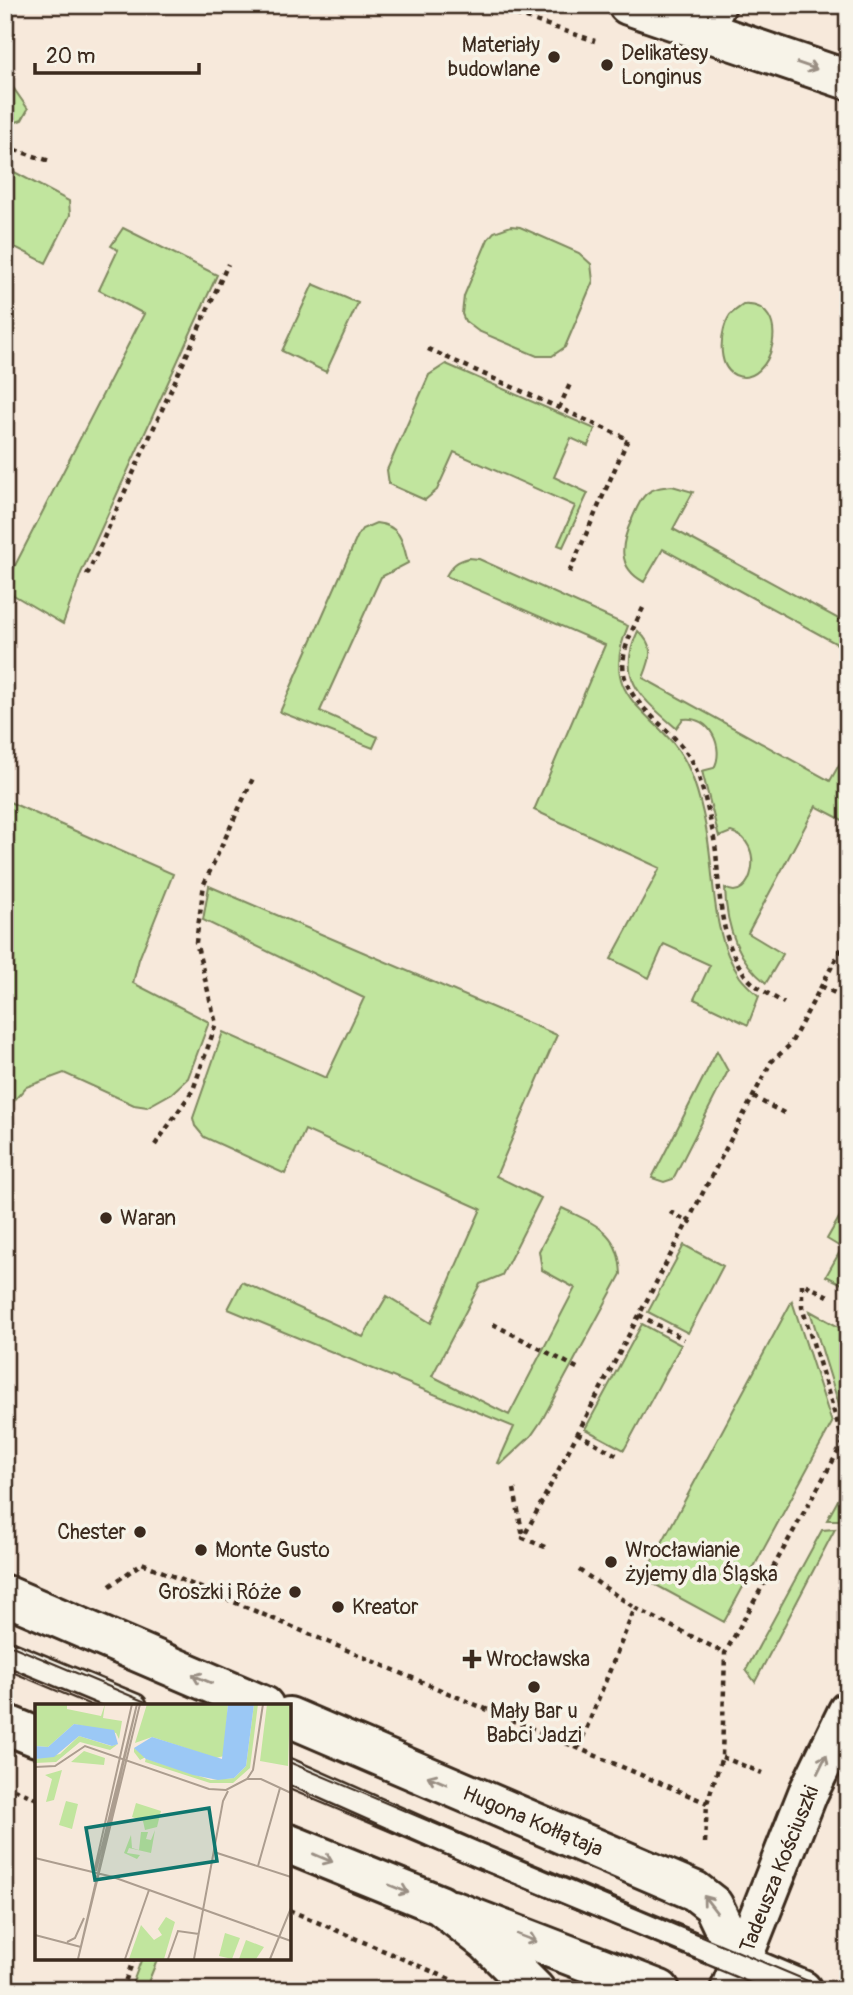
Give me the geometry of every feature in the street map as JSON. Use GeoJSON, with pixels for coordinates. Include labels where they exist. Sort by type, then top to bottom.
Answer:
{"type":"FeatureCollection","features":[{"type":"Feature","properties":{"kind":"street"},"geometry":{"type":"LineString","coordinates":[[628,5],[710,18],[848,80]]}},
{"type":"Feature","properties":{"kind":"street"},"geometry":{"type":"LineString","coordinates":[[5,1595],[259,1704]]}},
{"type":"Feature","properties":{"kind":"street","name":"Tadeusza Kościuszki"},"geometry":{"type":"LineString","coordinates":[[736,1977],[808,1793],[848,1712]]}},
{"type":"Feature","properties":{"kind":"street","name":"Hugona Kołłątaja"},"geometry":{"type":"LineString","coordinates":[[290,1717],[702,1895],[713,1905],[736,1977]]}},
{"type":"Feature","properties":{"kind":"street"},"geometry":{"type":"LineString","coordinates":[[5,1724],[35,1736]]}},
{"type":"Feature","properties":{"kind":"street"},"geometry":{"type":"LineString","coordinates":[[290,1844],[660,1990]]}},
{"type":"Feature","properties":{"kind":"street"},"geometry":{"type":"LineString","coordinates":[[440,1905],[487,1942],[535,1990]]}},
{"type":"Feature","properties":{"kind":"street"},"geometry":{"type":"LineString","coordinates":[[710,1990],[736,1977],[802,1990]]}},
{"type":"Feature","properties":{"kind":"lane"},"geometry":{"type":"LineString","coordinates":[[5,1652],[130,1704]]}},
{"type":"Feature","properties":{"kind":"lane"},"geometry":{"type":"LineString","coordinates":[[290,1771],[476,1854],[736,1977]]}},
{"type":"Feature","properties":{"kind":"path"},"geometry":{"type":"LineString","coordinates":[[5,147],[50,162]]}},
{"type":"Feature","properties":{"kind":"path"},"geometry":{"type":"LineString","coordinates":[[87,575],[228,264]]}},
{"type":"Feature","properties":{"kind":"path"},"geometry":{"type":"LineString","coordinates":[[428,349],[628,439],[569,573]]}},
{"type":"Feature","properties":{"kind":"path"},"geometry":{"type":"LineString","coordinates":[[559,408],[570,384]]}},
{"type":"Feature","properties":{"kind":"path"},"geometry":{"type":"LineString","coordinates":[[643,608],[623,657],[624,677],[633,697],[688,751],[697,772],[716,849],[719,903],[729,947],[746,977],[784,1003]]}},
{"type":"Feature","properties":{"kind":"path"},"geometry":{"type":"LineString","coordinates":[[155,1145],[193,1090],[216,1024],[196,942],[204,884],[254,776]]}},
{"type":"Feature","properties":{"kind":"path"},"geometry":{"type":"LineString","coordinates":[[523,1538],[753,1097],[772,1062],[790,1045],[848,936]]}},
{"type":"Feature","properties":{"kind":"path"},"geometry":{"type":"LineString","coordinates":[[821,986],[845,998]]}},
{"type":"Feature","properties":{"kind":"path"},"geometry":{"type":"LineString","coordinates":[[753,1097],[784,1113]]}},
{"type":"Feature","properties":{"kind":"path"},"geometry":{"type":"LineString","coordinates":[[670,1212],[695,1225]]}},
{"type":"Feature","properties":{"kind":"path"},"geometry":{"type":"LineString","coordinates":[[828,1296],[802,1283],[802,1307],[844,1442]]}},
{"type":"Feature","properties":{"kind":"path"},"geometry":{"type":"LineString","coordinates":[[639,1315],[684,1339]]}},
{"type":"Feature","properties":{"kind":"path"},"geometry":{"type":"LineString","coordinates":[[493,1324],[581,1370]]}},
{"type":"Feature","properties":{"kind":"path"},"geometry":{"type":"LineString","coordinates":[[577,1433],[620,1457]]}},
{"type":"Feature","properties":{"kind":"path"},"geometry":{"type":"LineString","coordinates":[[705,1843],[707,1803],[722,1757],[725,1653],[848,1434]]}},
{"type":"Feature","properties":{"kind":"path"},"geometry":{"type":"LineString","coordinates":[[514,1489],[523,1538]]}},
{"type":"Feature","properties":{"kind":"path"},"geometry":{"type":"LineString","coordinates":[[523,1538],[545,1547]]}},
{"type":"Feature","properties":{"kind":"path"},"geometry":{"type":"LineString","coordinates":[[106,1589],[142,1563],[707,1803]]}},
{"type":"Feature","properties":{"kind":"path"},"geometry":{"type":"LineString","coordinates":[[579,1570],[635,1608],[725,1653]]}},
{"type":"Feature","properties":{"kind":"path"},"geometry":{"type":"LineString","coordinates":[[579,1747],[635,1608]]}},
{"type":"Feature","properties":{"kind":"path"},"geometry":{"type":"LineString","coordinates":[[722,1757],[762,1773]]}},
{"type":"Feature","properties":{"kind":"path"},"geometry":{"type":"LineString","coordinates":[[5,1785],[35,1798]]}},
{"type":"Feature","properties":{"kind":"path"},"geometry":{"type":"LineString","coordinates":[[290,1910],[457,1982]]}},
{"type":"Feature","properties":{"kind":"path"},"geometry":{"type":"LineString","coordinates":[[122,1990],[133,1960]]}},
{"type":"Feature","properties":{"kind":"green space"},"geometry":{"type":"Polygon","coordinates":[[[5,76],[28,109],[22,120],[5,126],[5,76]]]}},
{"type":"Feature","properties":{"kind":"green space"},"geometry":{"type":"Polygon","coordinates":[[[5,167],[69,201],[70,215],[46,263],[5,242],[5,167]]]}},
{"type":"Feature","properties":{"kind":"green space"},"geometry":{"type":"Polygon","coordinates":[[[511,226],[520,227],[579,253],[591,264],[593,281],[565,347],[552,356],[537,356],[478,331],[465,321],[462,314],[464,296],[488,239],[494,232],[511,226]]]}},
{"type":"Feature","properties":{"kind":"green space"},"geometry":{"type":"Polygon","coordinates":[[[123,228],[217,275],[81,573],[63,624],[5,590],[5,585],[144,314],[99,290],[118,250],[111,246],[123,228]]]}},
{"type":"Feature","properties":{"kind":"green space"},"geometry":{"type":"Polygon","coordinates":[[[313,284],[358,303],[326,372],[282,351],[313,284]]]}},
{"type":"Feature","properties":{"kind":"green space"},"geometry":{"type":"Polygon","coordinates":[[[743,305],[759,308],[769,316],[773,330],[768,359],[759,370],[748,376],[735,375],[729,370],[722,356],[722,338],[727,321],[730,315],[743,305]]]}},
{"type":"Feature","properties":{"kind":"green space"},"geometry":{"type":"Polygon","coordinates":[[[446,364],[595,429],[588,446],[571,438],[554,477],[588,493],[563,547],[558,545],[575,506],[454,452],[437,490],[425,500],[389,484],[387,470],[429,375],[446,364]]]}},
{"type":"Feature","properties":{"kind":"green space"},"geometry":{"type":"Polygon","coordinates":[[[672,486],[693,492],[673,529],[848,624],[848,650],[663,549],[644,582],[635,576],[623,554],[628,528],[646,494],[661,487],[672,486]]]}},
{"type":"Feature","properties":{"kind":"green space"},"geometry":{"type":"Polygon","coordinates":[[[376,523],[391,527],[400,536],[408,563],[381,577],[320,711],[378,737],[373,748],[280,712],[358,535],[362,529],[376,523]]]}},
{"type":"Feature","properties":{"kind":"green space"},"geometry":{"type":"Polygon","coordinates":[[[469,558],[479,559],[628,626],[620,653],[620,674],[626,691],[679,751],[690,771],[706,829],[716,909],[726,951],[740,977],[759,996],[748,1025],[694,999],[710,965],[664,944],[649,978],[611,959],[660,868],[534,810],[605,645],[446,576],[455,564],[469,558]]]}},
{"type":"Feature","properties":{"kind":"green space"},"geometry":{"type":"Polygon","coordinates":[[[638,631],[650,648],[643,678],[830,781],[848,749],[848,823],[816,806],[748,933],[783,954],[766,983],[741,953],[728,915],[725,888],[734,891],[742,888],[752,870],[752,858],[749,847],[742,838],[731,832],[719,837],[702,771],[714,768],[717,760],[718,751],[713,734],[708,727],[693,719],[683,719],[676,728],[643,697],[631,675],[629,662],[638,631]]]}},
{"type":"Feature","properties":{"kind":"green space"},"geometry":{"type":"Polygon","coordinates":[[[5,800],[173,874],[139,959],[133,983],[209,1022],[188,1078],[172,1093],[147,1107],[134,1105],[64,1073],[26,1087],[5,1111],[5,800]]]}},
{"type":"Feature","properties":{"kind":"green space"},"geometry":{"type":"Polygon","coordinates":[[[209,886],[557,1035],[496,1176],[541,1198],[502,1275],[480,1284],[432,1376],[509,1415],[575,1288],[542,1270],[539,1251],[562,1208],[604,1231],[616,1248],[621,1274],[542,1420],[531,1436],[501,1464],[498,1463],[514,1427],[228,1309],[242,1282],[363,1337],[387,1296],[431,1323],[481,1209],[305,1130],[285,1174],[204,1137],[195,1126],[193,1118],[223,1032],[326,1078],[364,998],[203,920],[209,886]]]}},
{"type":"Feature","properties":{"kind":"green space"},"geometry":{"type":"Polygon","coordinates":[[[717,1051],[728,1071],[673,1179],[664,1182],[652,1178],[717,1051]]]}},
{"type":"Feature","properties":{"kind":"green space"},"geometry":{"type":"Polygon","coordinates":[[[848,1202],[848,1287],[826,1276],[842,1248],[827,1239],[848,1202]]]}},
{"type":"Feature","properties":{"kind":"green space"},"geometry":{"type":"Polygon","coordinates":[[[684,1245],[723,1266],[688,1333],[648,1312],[684,1245]]]}},
{"type":"Feature","properties":{"kind":"green space"},"geometry":{"type":"Polygon","coordinates":[[[792,1301],[832,1423],[724,1622],[643,1578],[792,1301]]]}},
{"type":"Feature","properties":{"kind":"green space"},"geometry":{"type":"Polygon","coordinates":[[[810,1311],[848,1332],[848,1393],[840,1408],[810,1311]]]}},
{"type":"Feature","properties":{"kind":"green space"},"geometry":{"type":"Polygon","coordinates":[[[642,1324],[681,1345],[624,1450],[585,1429],[642,1324]]]}},
{"type":"Feature","properties":{"kind":"green space"},"geometry":{"type":"Polygon","coordinates":[[[848,1482],[848,1520],[827,1520],[848,1482]]]}},
{"type":"Feature","properties":{"kind":"green space"},"geometry":{"type":"Polygon","coordinates":[[[835,1529],[755,1682],[746,1670],[822,1530],[835,1529]]]}},
{"type":"Feature","properties":{"kind":"green space"},"geometry":{"type":"Polygon","coordinates":[[[141,1960],[157,1960],[145,1990],[130,1990],[141,1960]]]}},
{"type":"Feature","properties":{"kind":"tram line"},"geometry":{"type":"LineString","coordinates":[[5,1643],[150,1704]]}},
{"type":"Feature","properties":{"kind":"tram line"},"geometry":{"type":"LineString","coordinates":[[5,1669],[88,1704]]}},
{"type":"Feature","properties":{"kind":"tram line"},"geometry":{"type":"LineString","coordinates":[[290,1762],[829,1990]]}},
{"type":"Feature","properties":{"kind":"tram line"},"geometry":{"type":"LineString","coordinates":[[290,1789],[767,1990]]}},
{"type":"Feature","properties":{"kind":"place","name":"Materiały budowlane"},"geometry":{"type":"Point","coordinates":[554,57]}},
{"type":"Feature","properties":{"kind":"place","name":"Delikatesy Longinus"},"geometry":{"type":"Point","coordinates":[607,65]}},
{"type":"Feature","properties":{"kind":"place","name":"Waran"},"geometry":{"type":"Point","coordinates":[106,1218]}},
{"type":"Feature","properties":{"kind":"place","name":"Chester"},"geometry":{"type":"Point","coordinates":[140,1532]}},
{"type":"Feature","properties":{"kind":"place","name":"Monte Gusto"},"geometry":{"type":"Point","coordinates":[201,1550]}},
{"type":"Feature","properties":{"kind":"place","name":"Wrocławianie żyjemy dla Śląska"},"geometry":{"type":"Point","coordinates":[611,1562]}},
{"type":"Feature","properties":{"kind":"place","name":"Groszki i Róże"},"geometry":{"type":"Point","coordinates":[295,1592]}},
{"type":"Feature","properties":{"kind":"place","name":"Kreator"},"geometry":{"type":"Point","coordinates":[338,1607]}},
{"type":"Feature","properties":{"kind":"place","name":"Wrocławska"},"geometry":{"type":"Point","coordinates":[472,1659]}},
{"type":"Feature","properties":{"kind":"place","name":"Mały Bar u Babci Jadzi"},"geometry":{"type":"Point","coordinates":[534,1687]}}]}
